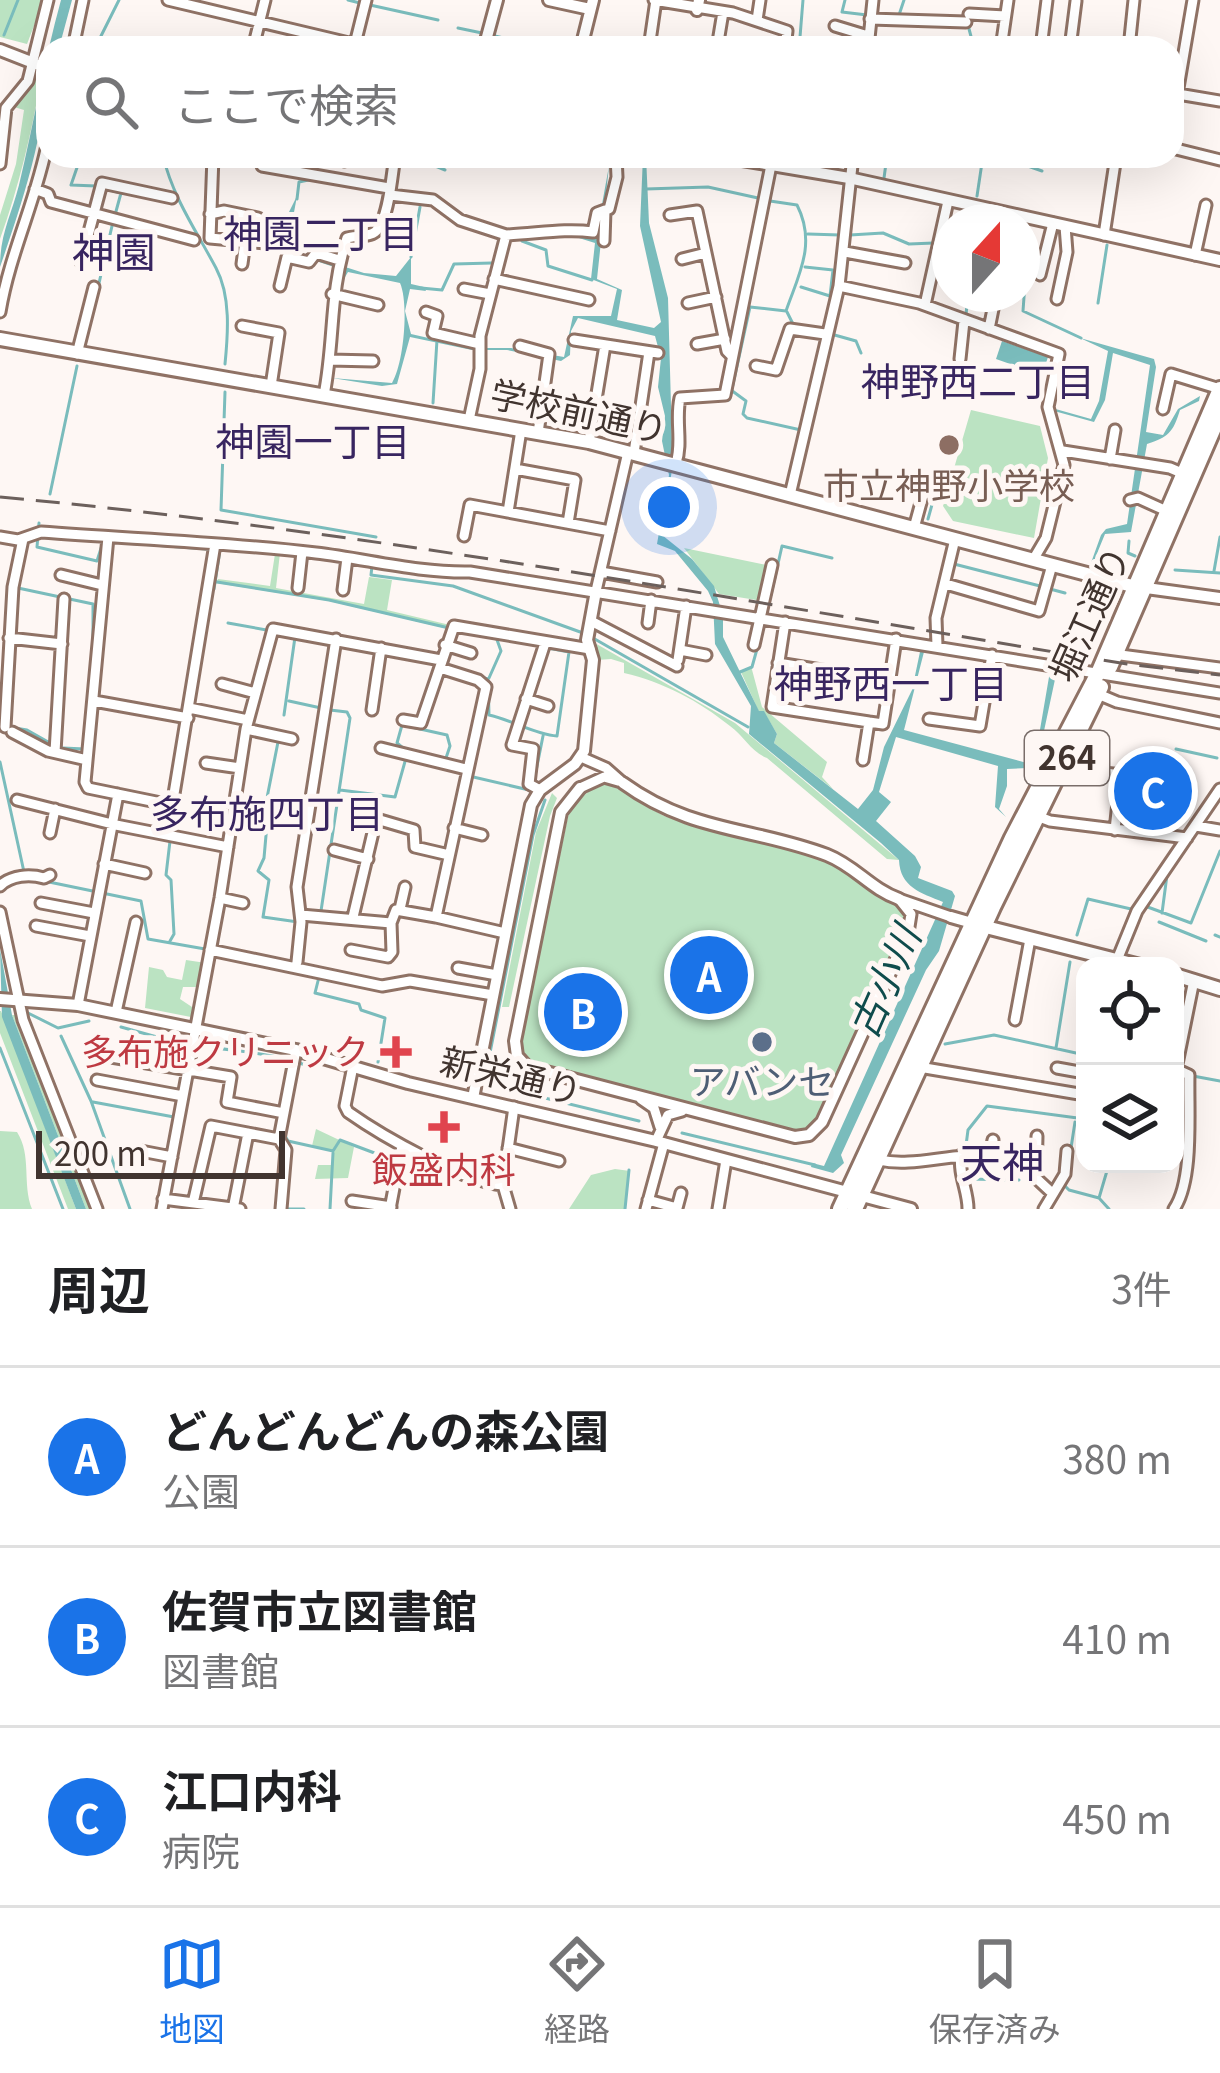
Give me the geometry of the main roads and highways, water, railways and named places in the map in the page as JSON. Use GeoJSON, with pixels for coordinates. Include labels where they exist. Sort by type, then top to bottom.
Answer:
{"type":"FeatureCollection","features":[{"type":"Feature","properties":{"kind":"highway","name":"堀江通り"},"geometry":{"type":"LineString","coordinates":[[978,925],[1142,588],[1215,412],[1220,389]]}},
{"type":"Feature","properties":{"kind":"highway","name":"堀江通り"},"geometry":{"type":"LineString","coordinates":[[1142,588],[1168,512],[1215,412]]}},
{"type":"Feature","properties":{"kind":"highway","name":"堀江通り"},"geometry":{"type":"LineString","coordinates":[[978,925],[1064,763],[1098,694],[1103,672]]}},
{"type":"Feature","properties":{"kind":"highway","name":"264"},"geometry":{"type":"LineString","coordinates":[[853,1198],[919,1067],[978,925]]}},
{"type":"Feature","properties":{"kind":"highway","name":"264"},"geometry":{"type":"LineString","coordinates":[[872,1165],[978,925]]}},
{"type":"Feature","properties":{"kind":"main road","name":"学校前通り"},"geometry":{"type":"LineString","coordinates":[[0,339],[589,442],[1142,588]]}},
{"type":"Feature","properties":{"kind":"main road"},"geometry":{"type":"LineString","coordinates":[[978,925],[1105,957]]}},
{"type":"Feature","properties":{"kind":"main road"},"geometry":{"type":"LineString","coordinates":[[1184,977],[1220,989]]}},
{"type":"Feature","properties":{"kind":"water"},"geometry":{"type":"Polygon","coordinates":[[[61,0],[72,0],[62,36],[52,36],[61,0]]]}},
{"type":"Feature","properties":{"kind":"water"},"geometry":{"type":"Polygon","coordinates":[[[36,108],[33,159],[0,267],[4,235],[36,108]]]}},
{"type":"Feature","properties":{"kind":"water"},"geometry":{"type":"Polygon","coordinates":[[[609,168],[597,279],[622,290],[617,320],[654,328],[661,322],[640,226],[642,168],[647,168],[649,223],[668,298],[675,450],[662,535],[692,559],[714,586],[723,616],[723,637],[759,711],[764,711],[777,734],[774,743],[858,809],[873,790],[884,747],[912,690],[921,647],[925,648],[904,730],[1027,763],[1036,753],[1049,677],[1052,669],[1057,670],[1038,759],[1028,768],[1007,769],[999,809],[1006,817],[995,807],[998,766],[896,737],[879,792],[891,802],[876,821],[915,856],[921,867],[918,878],[955,896],[939,951],[841,1155],[844,1163],[833,1173],[811,1167],[812,1163],[824,1166],[943,902],[913,888],[903,877],[899,860],[881,843],[749,734],[751,706],[715,644],[708,591],[675,551],[657,544],[669,475],[658,387],[661,358],[655,336],[578,318],[571,331],[570,355],[561,361],[507,350],[472,350],[410,337],[397,384],[332,378],[392,383],[404,333],[400,283],[348,272],[340,291],[336,356],[332,357],[340,269],[283,250],[284,222],[297,196],[288,245],[292,250],[364,273],[396,276],[411,257],[411,284],[426,291],[410,289],[405,311],[411,334],[472,348],[511,348],[564,357],[573,316],[611,316],[617,289],[591,279],[595,243],[566,234],[596,237],[609,168]]]}},
{"type":"Feature","properties":{"kind":"water"},"geometry":{"type":"Polygon","coordinates":[[[1080,338],[1154,359],[1146,432],[1163,435],[1178,409],[1200,396],[1180,410],[1169,433],[1147,444],[1131,532],[1105,534],[1090,588],[1064,650],[1060,649],[1101,535],[1127,524],[1150,365],[1113,353],[1105,400],[1094,422],[1054,411],[1052,408],[1091,419],[1099,401],[1108,351],[1080,338]]]}},
{"type":"Feature","properties":{"kind":"water"},"geometry":{"type":"Polygon","coordinates":[[[1002,341],[1048,357],[1042,375],[996,359],[1002,341]]]}},
{"type":"Feature","properties":{"kind":"water"},"geometry":{"type":"Polygon","coordinates":[[[0,949],[12,1015],[86,1209],[76,1209],[2,1017],[0,949]]]}},
{"type":"Feature","properties":{"kind":"waterway"},"geometry":{"type":"LineString","coordinates":[[4,35],[18,0]]}},
{"type":"Feature","properties":{"kind":"waterway"},"geometry":{"type":"LineString","coordinates":[[101,36],[119,0]]}},
{"type":"Feature","properties":{"kind":"waterway"},"geometry":{"type":"LineString","coordinates":[[348,0],[360,3]]}},
{"type":"Feature","properties":{"kind":"waterway"},"geometry":{"type":"LineString","coordinates":[[800,36],[803,0]]}},
{"type":"Feature","properties":{"kind":"waterway"},"geometry":{"type":"LineString","coordinates":[[845,0],[842,12],[867,15]]}},
{"type":"Feature","properties":{"kind":"waterway"},"geometry":{"type":"LineString","coordinates":[[895,15],[904,0]]}},
{"type":"Feature","properties":{"kind":"waterway"},"geometry":{"type":"LineString","coordinates":[[370,5],[438,20]]}},
{"type":"Feature","properties":{"kind":"waterway"},"geometry":{"type":"LineString","coordinates":[[968,25],[971,36]]}},
{"type":"Feature","properties":{"kind":"waterway"},"geometry":{"type":"LineString","coordinates":[[458,28],[482,33]]}},
{"type":"Feature","properties":{"kind":"waterway"},"geometry":{"type":"LineString","coordinates":[[5,157],[11,108]]}},
{"type":"Feature","properties":{"kind":"waterway"},"geometry":{"type":"LineString","coordinates":[[77,168],[71,185],[96,186]]}},
{"type":"Feature","properties":{"kind":"waterway"},"geometry":{"type":"LineString","coordinates":[[166,168],[221,279],[227,315],[225,364]]}},
{"type":"Feature","properties":{"kind":"waterway"},"geometry":{"type":"LineString","coordinates":[[440,168],[445,170]]}},
{"type":"Feature","properties":{"kind":"waterway"},"geometry":{"type":"LineString","coordinates":[[884,178],[885,168]]}},
{"type":"Feature","properties":{"kind":"waterway"},"geometry":{"type":"LineString","coordinates":[[977,196],[981,168]]}},
{"type":"Feature","properties":{"kind":"waterway"},"geometry":{"type":"LineString","coordinates":[[1033,168],[1042,171]]}},
{"type":"Feature","properties":{"kind":"waterway"},"geometry":{"type":"LineString","coordinates":[[297,199],[299,182],[313,179]]}},
{"type":"Feature","properties":{"kind":"waterway"},"geometry":{"type":"LineString","coordinates":[[646,189],[708,187],[758,198]]}},
{"type":"Feature","properties":{"kind":"waterway"},"geometry":{"type":"LineString","coordinates":[[106,189],[121,193],[115,215]]}},
{"type":"Feature","properties":{"kind":"waterway"},"geometry":{"type":"LineString","coordinates":[[732,389],[750,307],[786,311],[804,260],[805,233],[797,205],[770,201]]}},
{"type":"Feature","properties":{"kind":"waterway"},"geometry":{"type":"LineString","coordinates":[[411,257],[420,207]]}},
{"type":"Feature","properties":{"kind":"waterway"},"geometry":{"type":"LineString","coordinates":[[87,336],[112,226]]}},
{"type":"Feature","properties":{"kind":"waterway"},"geometry":{"type":"LineString","coordinates":[[850,235],[883,233],[909,244],[932,243]]}},
{"type":"Feature","properties":{"kind":"waterway"},"geometry":{"type":"LineString","coordinates":[[808,234],[840,235]]}},
{"type":"Feature","properties":{"kind":"waterway"},"geometry":{"type":"LineString","coordinates":[[522,241],[546,250],[548,266],[592,280]]}},
{"type":"Feature","properties":{"kind":"waterway"},"geometry":{"type":"LineString","coordinates":[[1098,303],[1107,245]]}},
{"type":"Feature","properties":{"kind":"waterway"},"geometry":{"type":"LineString","coordinates":[[421,288],[442,290],[454,264],[492,263]]}},
{"type":"Feature","properties":{"kind":"waterway"},"geometry":{"type":"LineString","coordinates":[[801,287],[830,296],[833,270],[805,267]]}},
{"type":"Feature","properties":{"kind":"waterway"},"geometry":{"type":"LineString","coordinates":[[787,312],[793,324]]}},
{"type":"Feature","properties":{"kind":"waterway"},"geometry":{"type":"LineString","coordinates":[[1025,312],[1081,338]]}},
{"type":"Feature","properties":{"kind":"waterway"},"geometry":{"type":"LineString","coordinates":[[831,334],[856,341],[861,353]]}},
{"type":"Feature","properties":{"kind":"waterway"},"geometry":{"type":"LineString","coordinates":[[433,403],[437,340]]}},
{"type":"Feature","properties":{"kind":"waterway"},"geometry":{"type":"LineString","coordinates":[[50,494],[77,366]]}},
{"type":"Feature","properties":{"kind":"waterway"},"geometry":{"type":"LineString","coordinates":[[680,403],[729,400],[731,390],[746,401],[743,414],[747,418],[801,430]]}},
{"type":"Feature","properties":{"kind":"waterway"},"geometry":{"type":"LineString","coordinates":[[225,392],[221,510],[376,537]]}},
{"type":"Feature","properties":{"kind":"waterway"},"geometry":{"type":"LineString","coordinates":[[928,519],[940,476]]}},
{"type":"Feature","properties":{"kind":"waterway"},"geometry":{"type":"LineString","coordinates":[[39,523],[37,547],[97,561],[103,542]]}},
{"type":"Feature","properties":{"kind":"waterway"},"geometry":{"type":"LineString","coordinates":[[1214,571],[1220,537]]}},
{"type":"Feature","properties":{"kind":"waterway"},"geometry":{"type":"LineString","coordinates":[[1129,541],[1128,553],[1135,556]]}},
{"type":"Feature","properties":{"kind":"waterway"},"geometry":{"type":"LineString","coordinates":[[113,542],[220,550],[214,589]]}},
{"type":"Feature","properties":{"kind":"waterway"},"geometry":{"type":"LineString","coordinates":[[771,595],[782,546],[832,558]]}},
{"type":"Feature","properties":{"kind":"waterway"},"geometry":{"type":"LineString","coordinates":[[954,564],[1044,587]]}},
{"type":"Feature","properties":{"kind":"waterway"},"geometry":{"type":"LineString","coordinates":[[372,566],[371,575],[453,586],[583,633]]}},
{"type":"Feature","properties":{"kind":"waterway"},"geometry":{"type":"LineString","coordinates":[[1175,570],[1220,573]]}},
{"type":"Feature","properties":{"kind":"waterway"},"geometry":{"type":"LineString","coordinates":[[217,582],[329,600],[449,628]]}},
{"type":"Feature","properties":{"kind":"waterway"},"geometry":{"type":"LineString","coordinates":[[18,588],[93,604],[93,650]]}},
{"type":"Feature","properties":{"kind":"waterway"},"geometry":{"type":"LineString","coordinates":[[1050,589],[1065,593]]}},
{"type":"Feature","properties":{"kind":"waterway"},"geometry":{"type":"LineString","coordinates":[[228,623],[272,631]]}},
{"type":"Feature","properties":{"kind":"waterway"},"geometry":{"type":"LineString","coordinates":[[284,715],[295,637]]}},
{"type":"Feature","properties":{"kind":"waterway"},"geometry":{"type":"LineString","coordinates":[[489,678],[501,651],[496,637]]}},
{"type":"Feature","properties":{"kind":"waterway"},"geometry":{"type":"LineString","coordinates":[[593,638],[748,727]]}},
{"type":"Feature","properties":{"kind":"waterway"},"geometry":{"type":"LineString","coordinates":[[527,643],[539,646]]}},
{"type":"Feature","properties":{"kind":"waterway"},"geometry":{"type":"LineString","coordinates":[[480,677],[488,679],[489,715],[557,736],[569,652],[548,648]]}},
{"type":"Feature","properties":{"kind":"waterway"},"geometry":{"type":"LineString","coordinates":[[740,672],[752,667],[757,649]]}},
{"type":"Feature","properties":{"kind":"waterway"},"geometry":{"type":"LineString","coordinates":[[171,831],[195,693]]}},
{"type":"Feature","properties":{"kind":"waterway"},"geometry":{"type":"LineString","coordinates":[[289,701],[321,708]]}},
{"type":"Feature","properties":{"kind":"waterway"},"geometry":{"type":"LineString","coordinates":[[321,911],[350,718],[347,712],[330,710]]}},
{"type":"Feature","properties":{"kind":"waterway"},"geometry":{"type":"LineString","coordinates":[[403,748],[397,743],[402,725],[447,735],[446,758]]}},
{"type":"Feature","properties":{"kind":"waterway"},"geometry":{"type":"LineString","coordinates":[[9,727],[27,730],[50,743]]}},
{"type":"Feature","properties":{"kind":"waterway"},"geometry":{"type":"LineString","coordinates":[[534,781],[543,736]]}},
{"type":"Feature","properties":{"kind":"waterway"},"geometry":{"type":"LineString","coordinates":[[264,813],[278,742]]}},
{"type":"Feature","properties":{"kind":"waterway"},"geometry":{"type":"LineString","coordinates":[[63,748],[85,749]]}},
{"type":"Feature","properties":{"kind":"waterway"},"geometry":{"type":"LineString","coordinates":[[1176,749],[1217,758]]}},
{"type":"Feature","properties":{"kind":"waterway"},"geometry":{"type":"LineString","coordinates":[[340,790],[395,797],[406,758]]}},
{"type":"Feature","properties":{"kind":"waterway"},"geometry":{"type":"LineString","coordinates":[[0,762],[24,872]]}},
{"type":"Feature","properties":{"kind":"waterway"},"geometry":{"type":"LineString","coordinates":[[469,776],[529,790]]}},
{"type":"Feature","properties":{"kind":"waterway"},"geometry":{"type":"LineString","coordinates":[[1175,827],[1176,777]]}},
{"type":"Feature","properties":{"kind":"waterway"},"geometry":{"type":"LineString","coordinates":[[545,800],[533,835],[486,1073],[496,1086],[639,1121]]}},
{"type":"Feature","properties":{"kind":"waterway"},"geometry":{"type":"LineString","coordinates":[[267,824],[258,871],[269,880],[263,917],[298,922]]}},
{"type":"Feature","properties":{"kind":"waterway"},"geometry":{"type":"LineString","coordinates":[[170,841],[166,875],[171,880],[174,934],[170,941]]}},
{"type":"Feature","properties":{"kind":"waterway"},"geometry":{"type":"LineString","coordinates":[[1145,906],[1191,923],[1220,851]]}},
{"type":"Feature","properties":{"kind":"waterway"},"geometry":{"type":"LineString","coordinates":[[1162,913],[1167,875]]}},
{"type":"Feature","properties":{"kind":"waterway"},"geometry":{"type":"LineString","coordinates":[[49,882],[141,901],[148,939],[205,949]]}},
{"type":"Feature","properties":{"kind":"waterway"},"geometry":{"type":"LineString","coordinates":[[1077,935],[1088,899],[1131,909]]}},
{"type":"Feature","properties":{"kind":"waterway"},"geometry":{"type":"LineString","coordinates":[[1159,922],[1206,941]]}},
{"type":"Feature","properties":{"kind":"waterway"},"geometry":{"type":"LineString","coordinates":[[1215,935],[1220,937]]}},
{"type":"Feature","properties":{"kind":"waterway"},"geometry":{"type":"LineString","coordinates":[[286,961],[329,970]]}},
{"type":"Feature","properties":{"kind":"waterway"},"geometry":{"type":"LineString","coordinates":[[1056,1048],[1070,962]]}},
{"type":"Feature","properties":{"kind":"waterway"},"geometry":{"type":"LineString","coordinates":[[319,977],[315,993],[359,1004],[361,1010],[385,1018],[378,1062]]}},
{"type":"Feature","properties":{"kind":"waterway"},"geometry":{"type":"LineString","coordinates":[[28,1013],[58,1028],[89,1021]]}},
{"type":"Feature","properties":{"kind":"waterway"},"geometry":{"type":"LineString","coordinates":[[121,1027],[157,1037]]}},
{"type":"Feature","properties":{"kind":"waterway"},"geometry":{"type":"LineString","coordinates":[[945,1044],[994,1035],[1076,1053]]}},
{"type":"Feature","properties":{"kind":"waterway"},"geometry":{"type":"LineString","coordinates":[[61,1036],[91,1101],[130,1209]]}},
{"type":"Feature","properties":{"kind":"waterway"},"geometry":{"type":"LineString","coordinates":[[172,1040],[188,1043]]}},
{"type":"Feature","properties":{"kind":"waterway"},"geometry":{"type":"LineString","coordinates":[[197,1045],[308,1066]]}},
{"type":"Feature","properties":{"kind":"waterway"},"geometry":{"type":"LineString","coordinates":[[0,1048],[63,1209]]}},
{"type":"Feature","properties":{"kind":"waterway"},"geometry":{"type":"LineString","coordinates":[[1193,1080],[1193,1076],[1220,1081]]}},
{"type":"Feature","properties":{"kind":"waterway"},"geometry":{"type":"LineString","coordinates":[[93,1102],[174,1117]]}},
{"type":"Feature","properties":{"kind":"waterway"},"geometry":{"type":"LineString","coordinates":[[965,1153],[968,1130],[987,1106],[1076,1118]]}},
{"type":"Feature","properties":{"kind":"waterway"},"geometry":{"type":"LineString","coordinates":[[1071,1148],[1075,1122]]}},
{"type":"Feature","properties":{"kind":"waterway"},"geometry":{"type":"LineString","coordinates":[[682,1133],[815,1165]]}},
{"type":"Feature","properties":{"kind":"waterway"},"geometry":{"type":"LineString","coordinates":[[284,1134],[288,1141],[333,1151],[340,1140],[393,1160],[393,1169]]}},
{"type":"Feature","properties":{"kind":"waterway"},"geometry":{"type":"LineString","coordinates":[[330,1209],[333,1153]]}},
{"type":"Feature","properties":{"kind":"waterway"},"geometry":{"type":"LineString","coordinates":[[625,1209],[629,1170]]}},
{"type":"Feature","properties":{"kind":"waterway"},"geometry":{"type":"LineString","coordinates":[[1106,1173],[1099,1198],[1109,1209]]}},
{"type":"Feature","properties":{"kind":"waterway"},"geometry":{"type":"LineString","coordinates":[[1068,1175],[1065,1186],[1069,1190],[1099,1198]]}},
{"type":"Feature","properties":{"kind":"waterway"},"geometry":{"type":"LineString","coordinates":[[968,1179],[1019,1180]]}},
{"type":"Feature","properties":{"kind":"waterway"},"geometry":{"type":"LineString","coordinates":[[402,1180],[412,1184]]}},
{"type":"Feature","properties":{"kind":"waterway"},"geometry":{"type":"LineString","coordinates":[[286,1209],[304,1209]]}},
{"type":"Feature","properties":{"kind":"railway"},"geometry":{"type":"LineString","coordinates":[[0,497],[424,549],[1127,664],[1220,675]]}},
{"type":"Feature","properties":{"kind":"place","name":"市立神野小学校"},"geometry":{"type":"Point","coordinates":[949,445]}},
{"type":"Feature","properties":{"kind":"place","name":"江口内科"},"geometry":{"type":"Point","coordinates":[1153,791]}},
{"type":"Feature","properties":{"kind":"place","name":"どんどんどんの森公園"},"geometry":{"type":"Point","coordinates":[709,975]}},
{"type":"Feature","properties":{"kind":"place","name":"佐賀市立図書館"},"geometry":{"type":"Point","coordinates":[583,1012]}},
{"type":"Feature","properties":{"kind":"place","name":"アバンセ"},"geometry":{"type":"Point","coordinates":[762,1042]}},
{"type":"Feature","properties":{"kind":"place","name":"多布施クリニック"},"geometry":{"type":"Point","coordinates":[396,1052]}},
{"type":"Feature","properties":{"kind":"place","name":"飯盛内科"},"geometry":{"type":"Point","coordinates":[444,1127]}},
{"type":"Feature","properties":{"kind":"district","name":"神園二丁目"},"geometry":{"type":"Point","coordinates":[321,234]}},
{"type":"Feature","properties":{"kind":"district","name":"神園"},"geometry":{"type":"Point","coordinates":[114,253]}},
{"type":"Feature","properties":{"kind":"district","name":"神野西二丁目"},"geometry":{"type":"Point","coordinates":[978,382]}},
{"type":"Feature","properties":{"kind":"district","name":"神園一丁目"},"geometry":{"type":"Point","coordinates":[313,442]}},
{"type":"Feature","properties":{"kind":"district","name":"神野西一丁目"},"geometry":{"type":"Point","coordinates":[891,684]}},
{"type":"Feature","properties":{"kind":"district","name":"多布施四丁目"},"geometry":{"type":"Point","coordinates":[267,814]}},
{"type":"Feature","properties":{"kind":"district","name":"天神"},"geometry":{"type":"Point","coordinates":[1002,1163]}},
{"type":"Feature","properties":{"kind":"water label","name":"古小川"},"geometry":{"type":"Point","coordinates":[885,982]}}]}
